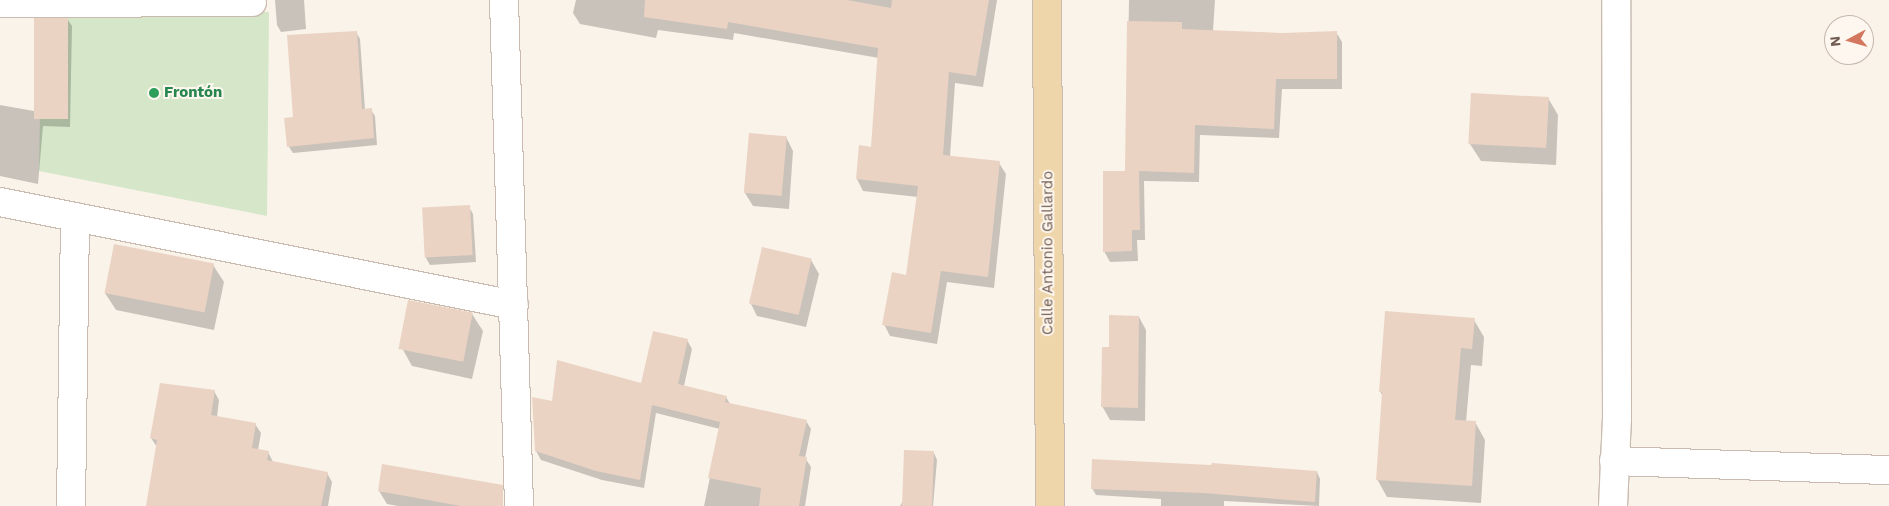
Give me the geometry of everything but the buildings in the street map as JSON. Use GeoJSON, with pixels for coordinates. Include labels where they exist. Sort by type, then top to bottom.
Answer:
{"type":"FeatureCollection","features":[{"type":"Feature","properties":{"kind":"main road","name":"Calle Antonio Gallardo"},"geometry":{"type":"LineString","coordinates":[[1047,0],[1050,506]]}},
{"type":"Feature","properties":{"kind":"street"},"geometry":{"type":"LineString","coordinates":[[504,0],[519,506]]}},
{"type":"Feature","properties":{"kind":"street"},"geometry":{"type":"LineString","coordinates":[[1613,506],[1617,418],[1616,0]]}},
{"type":"Feature","properties":{"kind":"street"},"geometry":{"type":"LineString","coordinates":[[0,3],[252,2]]}},
{"type":"Feature","properties":{"kind":"street"},"geometry":{"type":"LineString","coordinates":[[0,202],[514,305]]}},
{"type":"Feature","properties":{"kind":"street"},"geometry":{"type":"LineString","coordinates":[[72,506],[75,217]]}},
{"type":"Feature","properties":{"kind":"street"},"geometry":{"type":"LineString","coordinates":[[1614,461],[1889,470]]}},
{"type":"Feature","properties":{"kind":"green space","name":"Frontón"},"geometry":{"type":"Polygon","coordinates":[[[42,6],[269,12],[267,216],[39,171],[42,6]]]}},
{"type":"Feature","properties":{"kind":"place","name":"Frontón"},"geometry":{"type":"Point","coordinates":[154,93]}}]}
